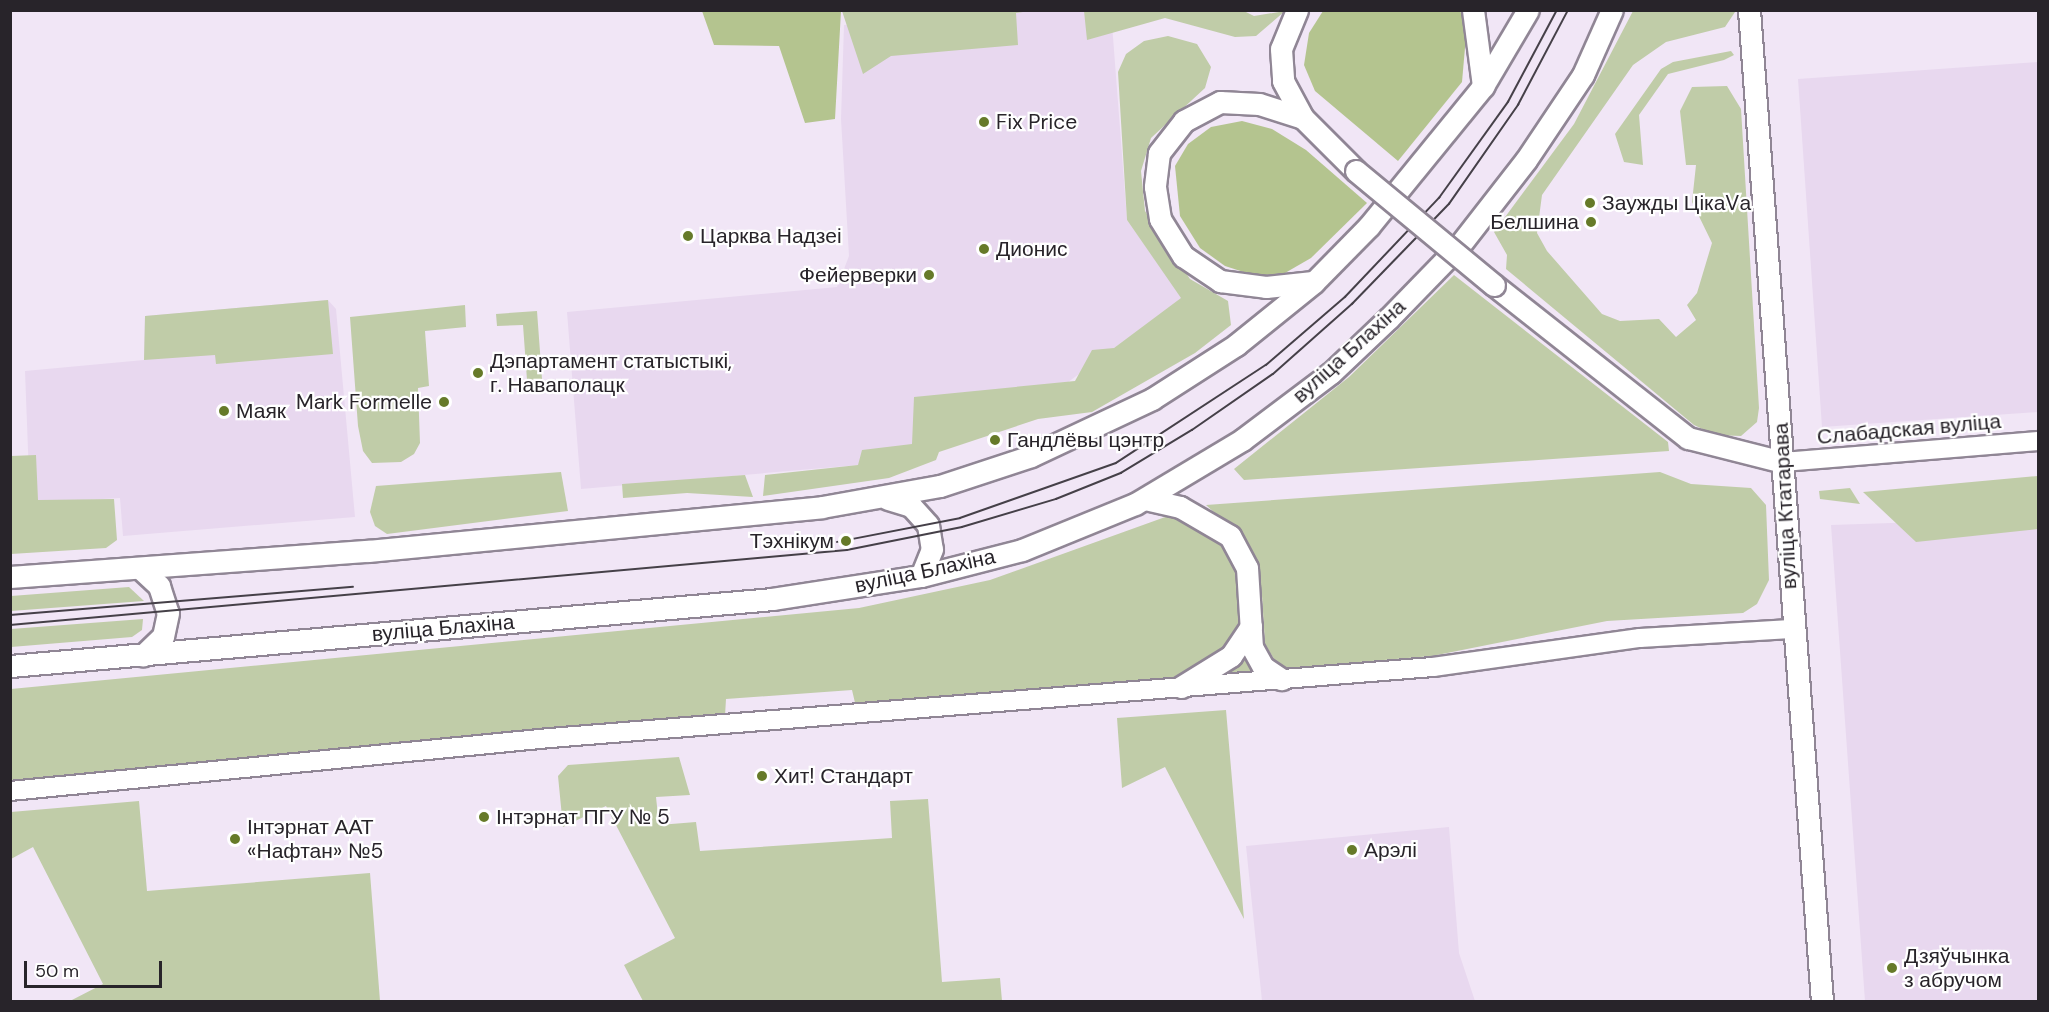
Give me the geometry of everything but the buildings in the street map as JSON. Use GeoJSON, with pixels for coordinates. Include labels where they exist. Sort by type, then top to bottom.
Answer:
{"type":"FeatureCollection","features":[{"type":"Feature","properties":{"kind":"main road"},"geometry":{"type":"LineString","coordinates":[[1297,10],[1281,50],[1282,81],[1303,118],[1356,171],[1494,285],[1688,438],[1783,462]]}},
{"type":"Feature","properties":{"kind":"main road"},"geometry":{"type":"LineString","coordinates":[[1473,10],[1483,86]]}},
{"type":"Feature","properties":{"kind":"main road"},"geometry":{"type":"LineString","coordinates":[[10,577],[141,569],[888,499],[1003,466],[1099,427],[1236,345],[1314,282],[1369,226],[1483,86],[1528,10]]}},
{"type":"Feature","properties":{"kind":"main road","name":"вуліца Блахіна"},"geometry":{"type":"LineString","coordinates":[[10,666],[772,599],[921,576],[1022,550],[1145,499],[1242,441],[1331,373],[1389,318],[1458,246],[1526,160],[1583,75],[1612,10]]}},
{"type":"Feature","properties":{"kind":"main road","name":"вуліца Ктатарава"},"geometry":{"type":"LineString","coordinates":[[1749,10],[1783,462],[1791,629],[1822,1002]]}},
{"type":"Feature","properties":{"kind":"main road"},"geometry":{"type":"LineString","coordinates":[[1303,118],[1259,104],[1220,102],[1184,121],[1159,153],[1155,187],[1160,219],[1183,255],[1220,281],[1266,287],[1314,282]]}},
{"type":"Feature","properties":{"kind":"main road"},"geometry":{"type":"LineString","coordinates":[[888,499],[911,507],[928,525],[932,549],[921,576]]}},
{"type":"Feature","properties":{"kind":"main road"},"geometry":{"type":"LineString","coordinates":[[1145,499],[1180,507],[1230,536],[1247,568],[1252,647],[1263,667],[1281,679]]}},
{"type":"Feature","properties":{"kind":"main road"},"geometry":{"type":"LineString","coordinates":[[141,569],[159,586],[168,613],[163,636],[143,655]]}},
{"type":"Feature","properties":{"kind":"main road"},"geometry":{"type":"LineString","coordinates":[[1182,687],[1231,656],[1251,626]]}},
{"type":"Feature","properties":{"kind":"street","name":"Слабадская вуліца"},"geometry":{"type":"LineString","coordinates":[[1783,462],[2038,441]]}},
{"type":"Feature","properties":{"kind":"street"},"geometry":{"type":"LineString","coordinates":[[10,791],[550,738],[1433,667],[1640,638],[1791,629]]}},
{"type":"Feature","properties":{"kind":"shaded area"},"geometry":{"type":"Polygon","coordinates":[[[989,11],[1111,11],[1127,220],[1182,298],[1056,391],[859,465],[581,489],[567,312],[837,287],[849,256],[841,119],[844,25],[989,11]]]}},
{"type":"Feature","properties":{"kind":"shaded area"},"geometry":{"type":"Polygon","coordinates":[[[2038,62],[2038,412],[1822,427],[1798,79],[2038,62]]]}},
{"type":"Feature","properties":{"kind":"shaded area"},"geometry":{"type":"Polygon","coordinates":[[[328,300],[336,309],[355,517],[123,536],[120,498],[30,503],[25,371],[144,360],[145,316],[328,300]]]}},
{"type":"Feature","properties":{"kind":"shaded area"},"geometry":{"type":"Polygon","coordinates":[[[2038,518],[2038,1001],[1865,1001],[1831,525],[2038,518]]]}},
{"type":"Feature","properties":{"kind":"shaded area"},"geometry":{"type":"Polygon","coordinates":[[[1449,827],[1459,953],[1475,1001],[1262,1001],[1246,846],[1449,827]]]}},
{"type":"Feature","properties":{"kind":"green space"},"geometry":{"type":"Polygon","coordinates":[[[842,10],[1030,11],[1016,13],[1018,45],[891,56],[863,74],[842,10]]]}},
{"type":"Feature","properties":{"kind":"green space"},"geometry":{"type":"Polygon","coordinates":[[[1242,10],[1254,16],[1285,11],[1256,36],[1235,37],[1165,18],[1087,40],[1084,11],[1242,10]]]}},
{"type":"Feature","properties":{"kind":"green space"},"geometry":{"type":"Polygon","coordinates":[[[702,11],[841,11],[835,119],[805,123],[779,46],[714,45],[702,11]]]}},
{"type":"Feature","properties":{"kind":"green space"},"geometry":{"type":"Polygon","coordinates":[[[1323,11],[1460,11],[1467,25],[1462,82],[1398,161],[1315,91],[1304,65],[1309,33],[1323,11]]]}},
{"type":"Feature","properties":{"kind":"green space"},"geometry":{"type":"Polygon","coordinates":[[[1633,11],[1735,12],[1725,27],[1666,42],[1633,65],[1542,195],[1537,233],[1547,251],[1602,314],[1620,321],[1659,319],[1676,337],[1696,320],[1687,305],[1697,293],[1712,243],[1692,202],[1696,165],[1686,165],[1680,111],[1692,87],[1727,86],[1741,109],[1759,408],[1757,422],[1741,436],[1715,435],[1694,425],[1506,269],[1507,255],[1494,232],[1574,124],[1633,11]]]}},
{"type":"Feature","properties":{"kind":"green space"},"geometry":{"type":"Polygon","coordinates":[[[1168,36],[1197,44],[1211,67],[1205,88],[1151,138],[1141,171],[1145,211],[1190,279],[1228,301],[1231,325],[1195,353],[1092,412],[1038,419],[939,452],[936,460],[889,478],[763,496],[765,475],[858,465],[862,450],[912,444],[914,397],[1075,381],[1092,350],[1114,348],[1181,298],[1127,220],[1118,72],[1126,54],[1144,41],[1168,36]]]}},
{"type":"Feature","properties":{"kind":"green space"},"geometry":{"type":"Polygon","coordinates":[[[1731,51],[1734,55],[1724,60],[1668,74],[1639,115],[1643,165],[1624,162],[1615,134],[1661,69],[1673,62],[1731,51]]]}},
{"type":"Feature","properties":{"kind":"green space"},"geometry":{"type":"Polygon","coordinates":[[[1242,121],[1272,129],[1306,150],[1367,203],[1311,258],[1285,273],[1256,276],[1225,266],[1200,248],[1180,216],[1175,166],[1188,144],[1211,127],[1242,121]]]}},
{"type":"Feature","properties":{"kind":"green space"},"geometry":{"type":"Polygon","coordinates":[[[1454,275],[1668,442],[1669,451],[1244,480],[1234,469],[1349,377],[1454,275]]]}},
{"type":"Feature","properties":{"kind":"green space"},"geometry":{"type":"Polygon","coordinates":[[[328,300],[333,354],[216,364],[215,355],[144,360],[145,316],[328,300]]]}},
{"type":"Feature","properties":{"kind":"green space"},"geometry":{"type":"Polygon","coordinates":[[[465,305],[466,327],[425,331],[429,386],[418,388],[420,443],[414,454],[401,462],[372,463],[363,451],[358,426],[350,317],[465,305]]]}},
{"type":"Feature","properties":{"kind":"green space"},"geometry":{"type":"Polygon","coordinates":[[[537,311],[542,379],[527,380],[523,325],[497,326],[496,314],[537,311]]]}},
{"type":"Feature","properties":{"kind":"green space"},"geometry":{"type":"Polygon","coordinates":[[[36,455],[38,500],[114,499],[117,540],[106,548],[11,554],[11,456],[36,455]]]}},
{"type":"Feature","properties":{"kind":"green space"},"geometry":{"type":"Polygon","coordinates":[[[561,472],[568,511],[387,534],[375,526],[370,512],[376,486],[561,472]]]}},
{"type":"Feature","properties":{"kind":"green space"},"geometry":{"type":"Polygon","coordinates":[[[1660,472],[1691,484],[1751,488],[1766,505],[1769,580],[1757,604],[1743,613],[1607,621],[1432,656],[1288,668],[1277,664],[1265,644],[1262,596],[1248,543],[1206,505],[1660,472]]]}},
{"type":"Feature","properties":{"kind":"green space"},"geometry":{"type":"Polygon","coordinates":[[[745,475],[753,497],[687,493],[623,498],[622,484],[745,475]]]}},
{"type":"Feature","properties":{"kind":"green space"},"geometry":{"type":"Polygon","coordinates":[[[2038,476],[2038,529],[1916,542],[1863,492],[2038,476]]]}},
{"type":"Feature","properties":{"kind":"green space"},"geometry":{"type":"Polygon","coordinates":[[[1850,488],[1860,504],[1820,499],[1819,491],[1850,488]]]}},
{"type":"Feature","properties":{"kind":"green space"},"geometry":{"type":"Polygon","coordinates":[[[1168,516],[1214,532],[1236,560],[1241,622],[1223,653],[1174,680],[856,707],[852,690],[726,699],[725,716],[11,783],[11,689],[859,608],[990,580],[1168,516]]]}},
{"type":"Feature","properties":{"kind":"green space"},"geometry":{"type":"Polygon","coordinates":[[[129,587],[144,601],[11,611],[11,596],[129,587]]]}},
{"type":"Feature","properties":{"kind":"green space"},"geometry":{"type":"Polygon","coordinates":[[[143,619],[142,630],[132,637],[11,647],[11,629],[143,619]]]}},
{"type":"Feature","properties":{"kind":"green space"},"geometry":{"type":"Polygon","coordinates":[[[1247,645],[1259,674],[1216,676],[1247,645]]]}},
{"type":"Feature","properties":{"kind":"green space"},"geometry":{"type":"Polygon","coordinates":[[[1226,710],[1244,919],[1165,767],[1122,788],[1117,718],[1226,710]]]}},
{"type":"Feature","properties":{"kind":"green space"},"geometry":{"type":"Polygon","coordinates":[[[679,757],[690,795],[656,797],[659,825],[696,822],[700,851],[892,838],[890,801],[928,799],[942,982],[1000,978],[1002,1001],[643,1001],[624,965],[675,938],[606,806],[563,827],[558,776],[568,765],[679,757]]]}},
{"type":"Feature","properties":{"kind":"green space"},"geometry":{"type":"Polygon","coordinates":[[[139,801],[147,891],[370,873],[380,1001],[70,1001],[103,984],[33,847],[11,859],[11,812],[139,801]]]}},
{"type":"Feature","properties":{"kind":"tram line"},"geometry":{"type":"LineString","coordinates":[[837,542],[960,518],[1116,463],[1266,365],[1345,297],[1439,198],[1508,102],[1557,10]]}},
{"type":"Feature","properties":{"kind":"tram line"},"geometry":{"type":"LineString","coordinates":[[10,625],[847,550],[962,527],[1056,499],[1121,473],[1192,430],[1273,374],[1352,304],[1449,204],[1518,105],[1568,10]]}},
{"type":"Feature","properties":{"kind":"tram line"},"geometry":{"type":"LineString","coordinates":[[10,615],[353,587]]}},
{"type":"Feature","properties":{"kind":"place","name":"Fix Price"},"geometry":{"type":"Point","coordinates":[984,122]}},
{"type":"Feature","properties":{"kind":"place","name":"Заужды ЦікаVа"},"geometry":{"type":"Point","coordinates":[1590,203]}},
{"type":"Feature","properties":{"kind":"place","name":"Белшина"},"geometry":{"type":"Point","coordinates":[1591,222]}},
{"type":"Feature","properties":{"kind":"place","name":"Царква Надзеі"},"geometry":{"type":"Point","coordinates":[688,236]}},
{"type":"Feature","properties":{"kind":"place","name":"Дионис"},"geometry":{"type":"Point","coordinates":[984,249]}},
{"type":"Feature","properties":{"kind":"place","name":"Фейерверки"},"geometry":{"type":"Point","coordinates":[929,275]}},
{"type":"Feature","properties":{"kind":"place","name":"Дэпартамент статыстыкі, г. Наваполацк"},"geometry":{"type":"Point","coordinates":[478,373]}},
{"type":"Feature","properties":{"kind":"place","name":"Mark Formelle"},"geometry":{"type":"Point","coordinates":[444,402]}},
{"type":"Feature","properties":{"kind":"place","name":"Маяк"},"geometry":{"type":"Point","coordinates":[224,411]}},
{"type":"Feature","properties":{"kind":"place","name":"Гандлёвы цэнтр"},"geometry":{"type":"Point","coordinates":[995,440]}},
{"type":"Feature","properties":{"kind":"place","name":"Тэхнікум"},"geometry":{"type":"Point","coordinates":[846,541]}},
{"type":"Feature","properties":{"kind":"place","name":"Хит! Стандарт"},"geometry":{"type":"Point","coordinates":[762,776]}},
{"type":"Feature","properties":{"kind":"place","name":"Інтэрнат ПГУ № 5"},"geometry":{"type":"Point","coordinates":[484,817]}},
{"type":"Feature","properties":{"kind":"place","name":"Інтэрнат ААТ «Нафтан» №5"},"geometry":{"type":"Point","coordinates":[235,839]}},
{"type":"Feature","properties":{"kind":"place","name":"Арэлі"},"geometry":{"type":"Point","coordinates":[1352,850]}},
{"type":"Feature","properties":{"kind":"place","name":"Дзяўчынка з абручом"},"geometry":{"type":"Point","coordinates":[1892,968]}}]}
